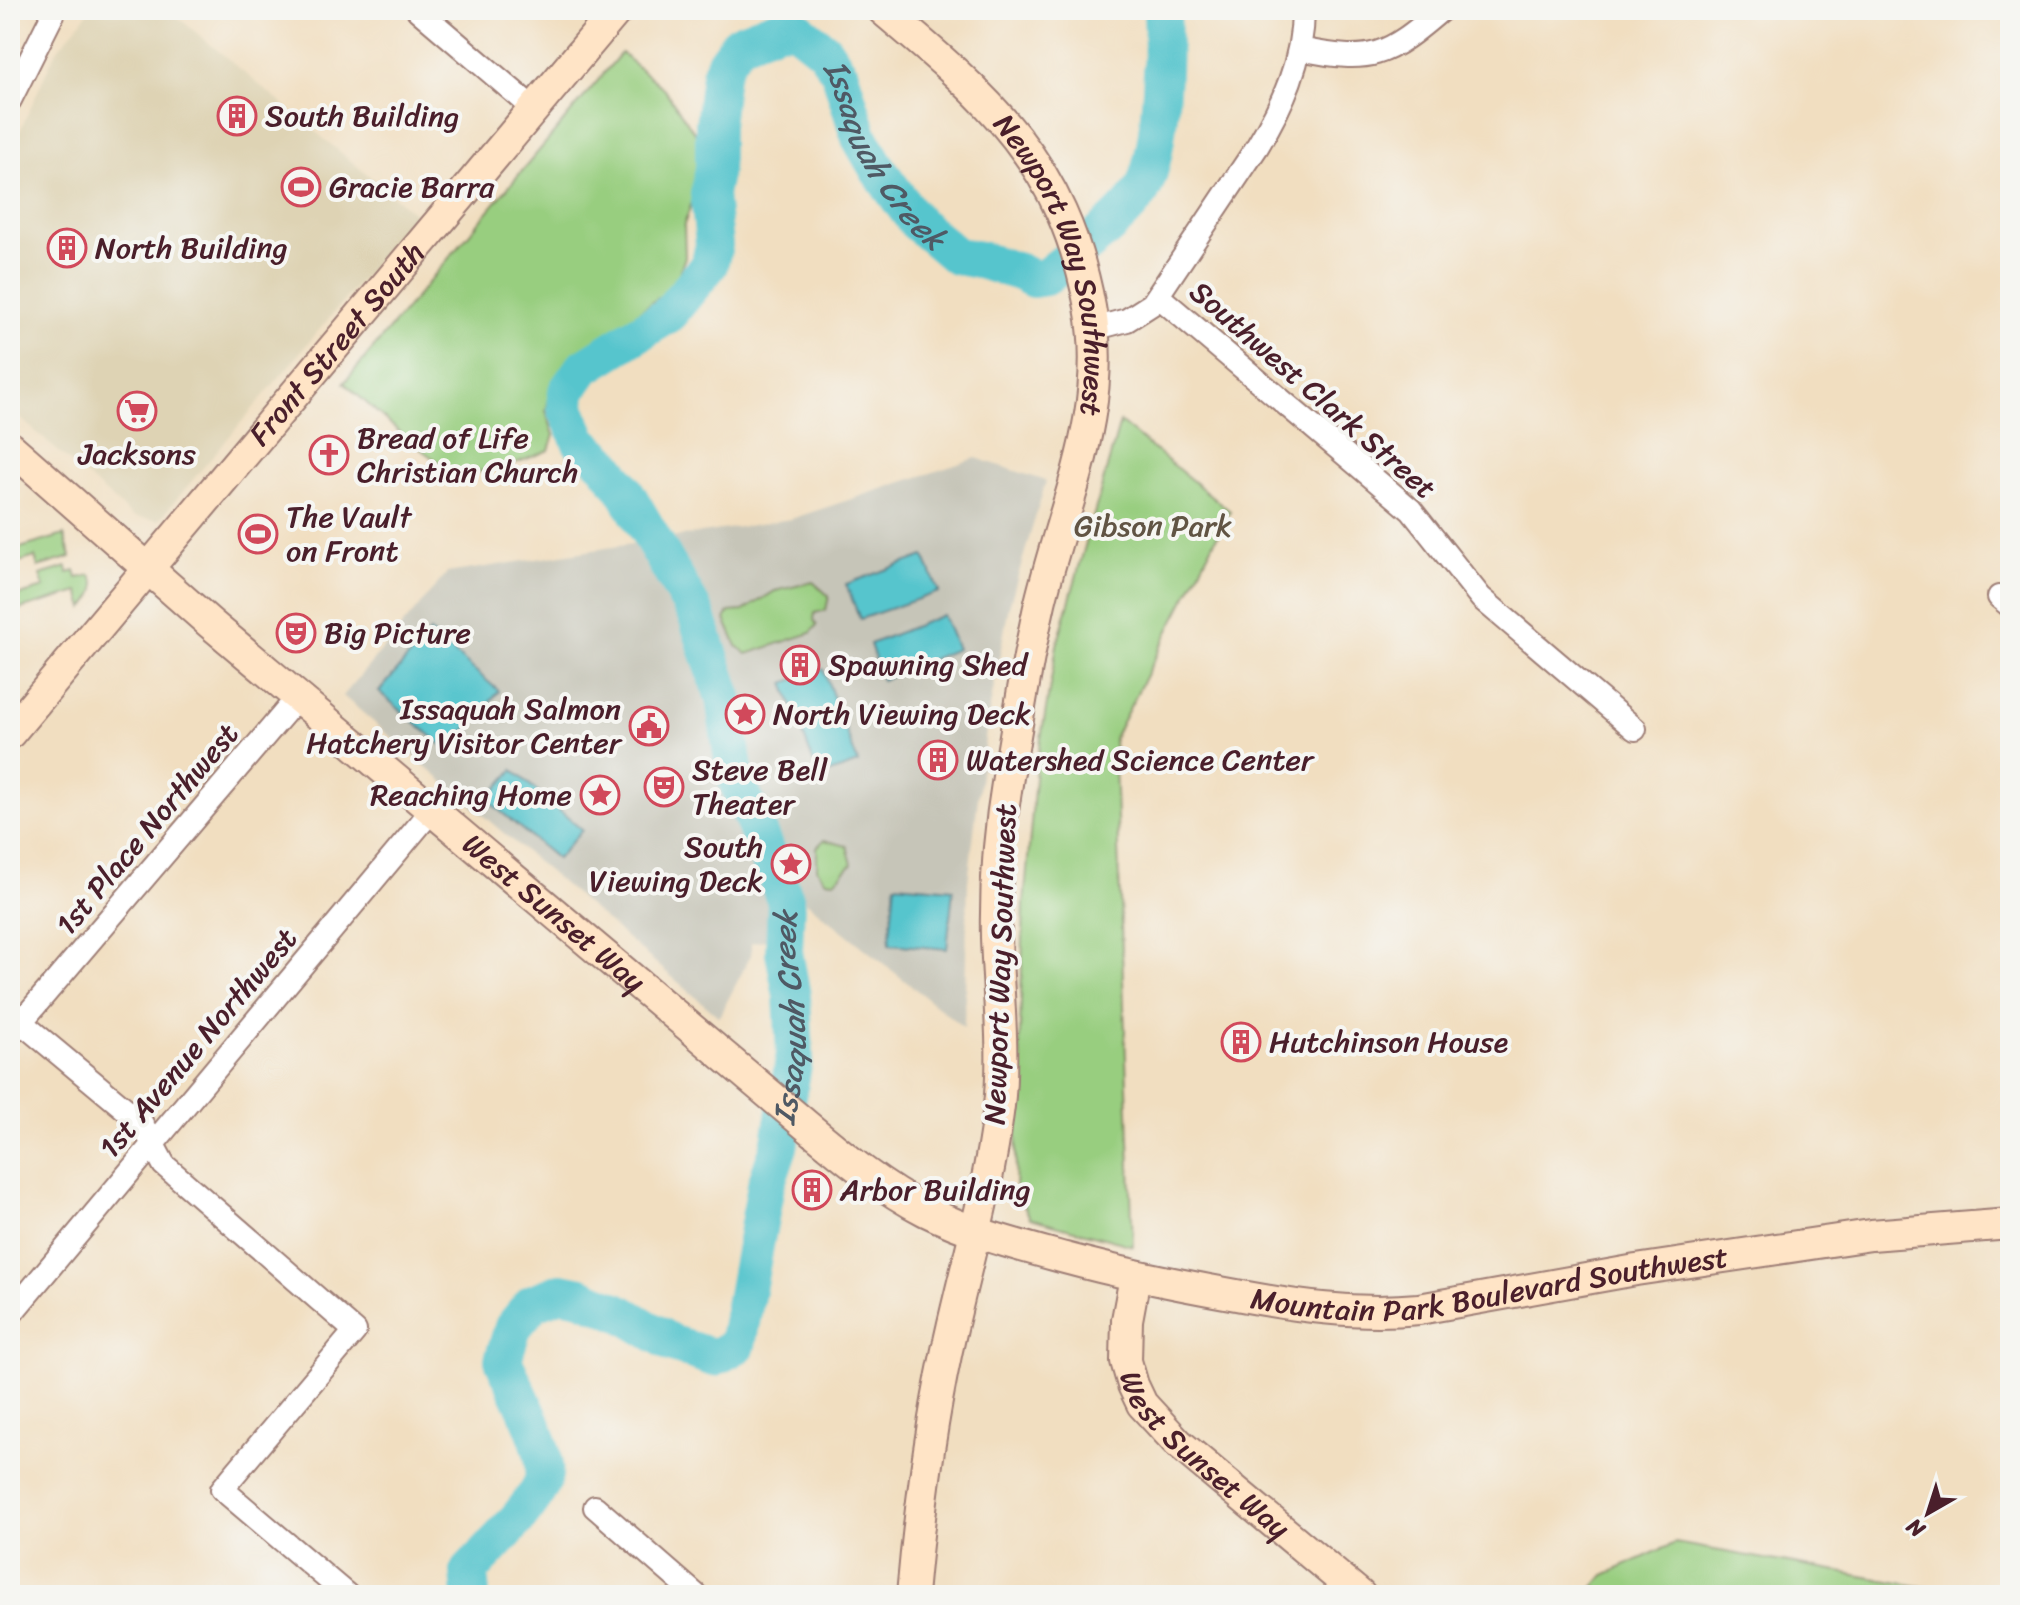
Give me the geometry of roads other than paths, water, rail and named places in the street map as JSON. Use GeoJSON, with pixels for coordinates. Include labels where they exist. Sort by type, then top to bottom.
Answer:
{"type":"FeatureCollection","features":[{"type":"Feature","properties":{"kind":"street"},"geometry":{"type":"LineString","coordinates":[[10,100],[16,68],[55,10]]}},
{"type":"Feature","properties":{"kind":"street"},"geometry":{"type":"LineString","coordinates":[[418,10],[534,109]]}},
{"type":"Feature","properties":{"kind":"street","name":"Front Street South"},"geometry":{"type":"LineString","coordinates":[[10,733],[617,10]]}},
{"type":"Feature","properties":{"kind":"street","name":"Newport Way Southwest"},"geometry":{"type":"LineString","coordinates":[[883,10],[970,85],[1009,126],[1041,171],[1066,225],[1083,279],[1093,329],[1093,383],[1085,448],[1041,601],[1003,811],[996,922],[1001,1007],[1000,1090],[987,1181],[951,1330],[928,1449],[912,1595]]}},
{"type":"Feature","properties":{"kind":"street"},"geometry":{"type":"LineString","coordinates":[[1093,329],[1137,316],[1158,296],[1273,121],[1287,92],[1300,49],[1303,10]]}},
{"type":"Feature","properties":{"kind":"street"},"geometry":{"type":"LineString","coordinates":[[1300,49],[1343,57],[1366,57],[1387,51],[1411,36],[1441,10]]}},
{"type":"Feature","properties":{"kind":"street","name":"Southwest Clark Street"},"geometry":{"type":"LineString","coordinates":[[1158,296],[1411,510],[1481,598],[1635,729]]}},
{"type":"Feature","properties":{"kind":"street","name":"West Sunset Way"},"geometry":{"type":"LineString","coordinates":[[10,447],[298,697],[807,1126],[855,1165],[913,1203],[975,1233]]}},
{"type":"Feature","properties":{"kind":"street","name":"1st Place Northwest"},"geometry":{"type":"LineString","coordinates":[[14,1023],[298,697]]}},
{"type":"Feature","properties":{"kind":"street","name":"1st Avenue Northwest"},"geometry":{"type":"LineString","coordinates":[[10,1315],[432,810]]}},
{"type":"Feature","properties":{"kind":"street"},"geometry":{"type":"LineString","coordinates":[[14,1023],[141,1122],[164,1165],[355,1331],[222,1489],[347,1595]]}},
{"type":"Feature","properties":{"kind":"street","name":"Mountain Park Boulevard Southwest"},"geometry":{"type":"LineString","coordinates":[[975,1233],[1135,1277],[1295,1306],[1390,1312],[1636,1270],[1871,1235],[2010,1224]]}},
{"type":"Feature","properties":{"kind":"street","name":"West Sunset Way"},"geometry":{"type":"LineString","coordinates":[[1135,1277],[1127,1320],[1126,1361],[1142,1404],[1178,1443],[1360,1595]]}},
{"type":"Feature","properties":{"kind":"street"},"geometry":{"type":"LineString","coordinates":[[595,1507],[696,1595]]}},
{"type":"Feature","properties":{"kind":"water"},"geometry":{"type":"Polygon","coordinates":[[[924,556],[939,592],[860,619],[846,584],[924,556]]]}},
{"type":"Feature","properties":{"kind":"water"},"geometry":{"type":"Polygon","coordinates":[[[943,615],[957,649],[882,680],[870,644],[943,615]]]}},
{"type":"Feature","properties":{"kind":"water"},"geometry":{"type":"Polygon","coordinates":[[[430,632],[499,691],[448,750],[379,692],[430,632]]]}},
{"type":"Feature","properties":{"kind":"water"},"geometry":{"type":"Polygon","coordinates":[[[823,669],[858,763],[819,777],[784,683],[823,669]]]}},
{"type":"Feature","properties":{"kind":"water"},"geometry":{"type":"Polygon","coordinates":[[[513,770],[582,830],[557,859],[487,800],[513,770]]]}},
{"type":"Feature","properties":{"kind":"water"},"geometry":{"type":"Polygon","coordinates":[[[895,884],[953,889],[947,949],[889,944],[895,884]]]}},
{"type":"Feature","properties":{"kind":"waterway","name":"Issaquah Creek"},"geometry":{"type":"LineString","coordinates":[[471,1595],[469,1572],[524,1511],[544,1475],[536,1433],[503,1360],[513,1327],[533,1303],[561,1292],[581,1296],[623,1314],[673,1344],[714,1358],[737,1345],[766,1185],[779,1147],[795,1054],[792,996],[784,952],[786,901],[735,776],[724,698],[696,614],[625,491],[605,464],[580,441],[566,408],[567,391],[583,368],[668,315],[709,265],[714,245],[709,194],[714,169],[714,125],[720,75],[739,43],[780,27],[796,28],[824,50],[840,74],[860,138],[879,171],[916,222],[956,256],[980,260],[1033,279],[1046,277],[1107,229],[1138,196],[1146,181],[1160,107],[1162,10]]}},
{"type":"Feature","properties":{"kind":"place","name":"South Building"},"geometry":{"type":"Point","coordinates":[237,116]}},
{"type":"Feature","properties":{"kind":"place","name":"Gracie Barra"},"geometry":{"type":"Point","coordinates":[301,187]}},
{"type":"Feature","properties":{"kind":"place","name":"North Building"},"geometry":{"type":"Point","coordinates":[67,248]}},
{"type":"Feature","properties":{"kind":"place","name":"Jacksons"},"geometry":{"type":"Point","coordinates":[137,411]}},
{"type":"Feature","properties":{"kind":"place","name":"Bread of Life Christian Church"},"geometry":{"type":"Point","coordinates":[329,455]}},
{"type":"Feature","properties":{"kind":"place","name":"The Vault on Front"},"geometry":{"type":"Point","coordinates":[258,534]}},
{"type":"Feature","properties":{"kind":"place","name":"Big Picture"},"geometry":{"type":"Point","coordinates":[296,633]}},
{"type":"Feature","properties":{"kind":"place","name":"Spawning Shed"},"geometry":{"type":"Point","coordinates":[800,665]}},
{"type":"Feature","properties":{"kind":"place","name":"North Viewing Deck"},"geometry":{"type":"Point","coordinates":[745,714]}},
{"type":"Feature","properties":{"kind":"place","name":"Issaquah Salmon Hatchery Visitor Center"},"geometry":{"type":"Point","coordinates":[649,726]}},
{"type":"Feature","properties":{"kind":"place","name":"Watershed Science Center"},"geometry":{"type":"Point","coordinates":[938,760]}},
{"type":"Feature","properties":{"kind":"place","name":"Steve Bell Theater"},"geometry":{"type":"Point","coordinates":[664,787]}},
{"type":"Feature","properties":{"kind":"place","name":"Reaching Home"},"geometry":{"type":"Point","coordinates":[600,795]}},
{"type":"Feature","properties":{"kind":"place","name":"South Viewing Deck"},"geometry":{"type":"Point","coordinates":[791,864]}},
{"type":"Feature","properties":{"kind":"place","name":"Hutchinson House"},"geometry":{"type":"Point","coordinates":[1241,1042]}},
{"type":"Feature","properties":{"kind":"place","name":"Arbor Building"},"geometry":{"type":"Point","coordinates":[812,1190]}},
{"type":"Feature","properties":{"kind":"park label","name":"Gibson Park"},"geometry":{"type":"Point","coordinates":[1153,526]}}]}
